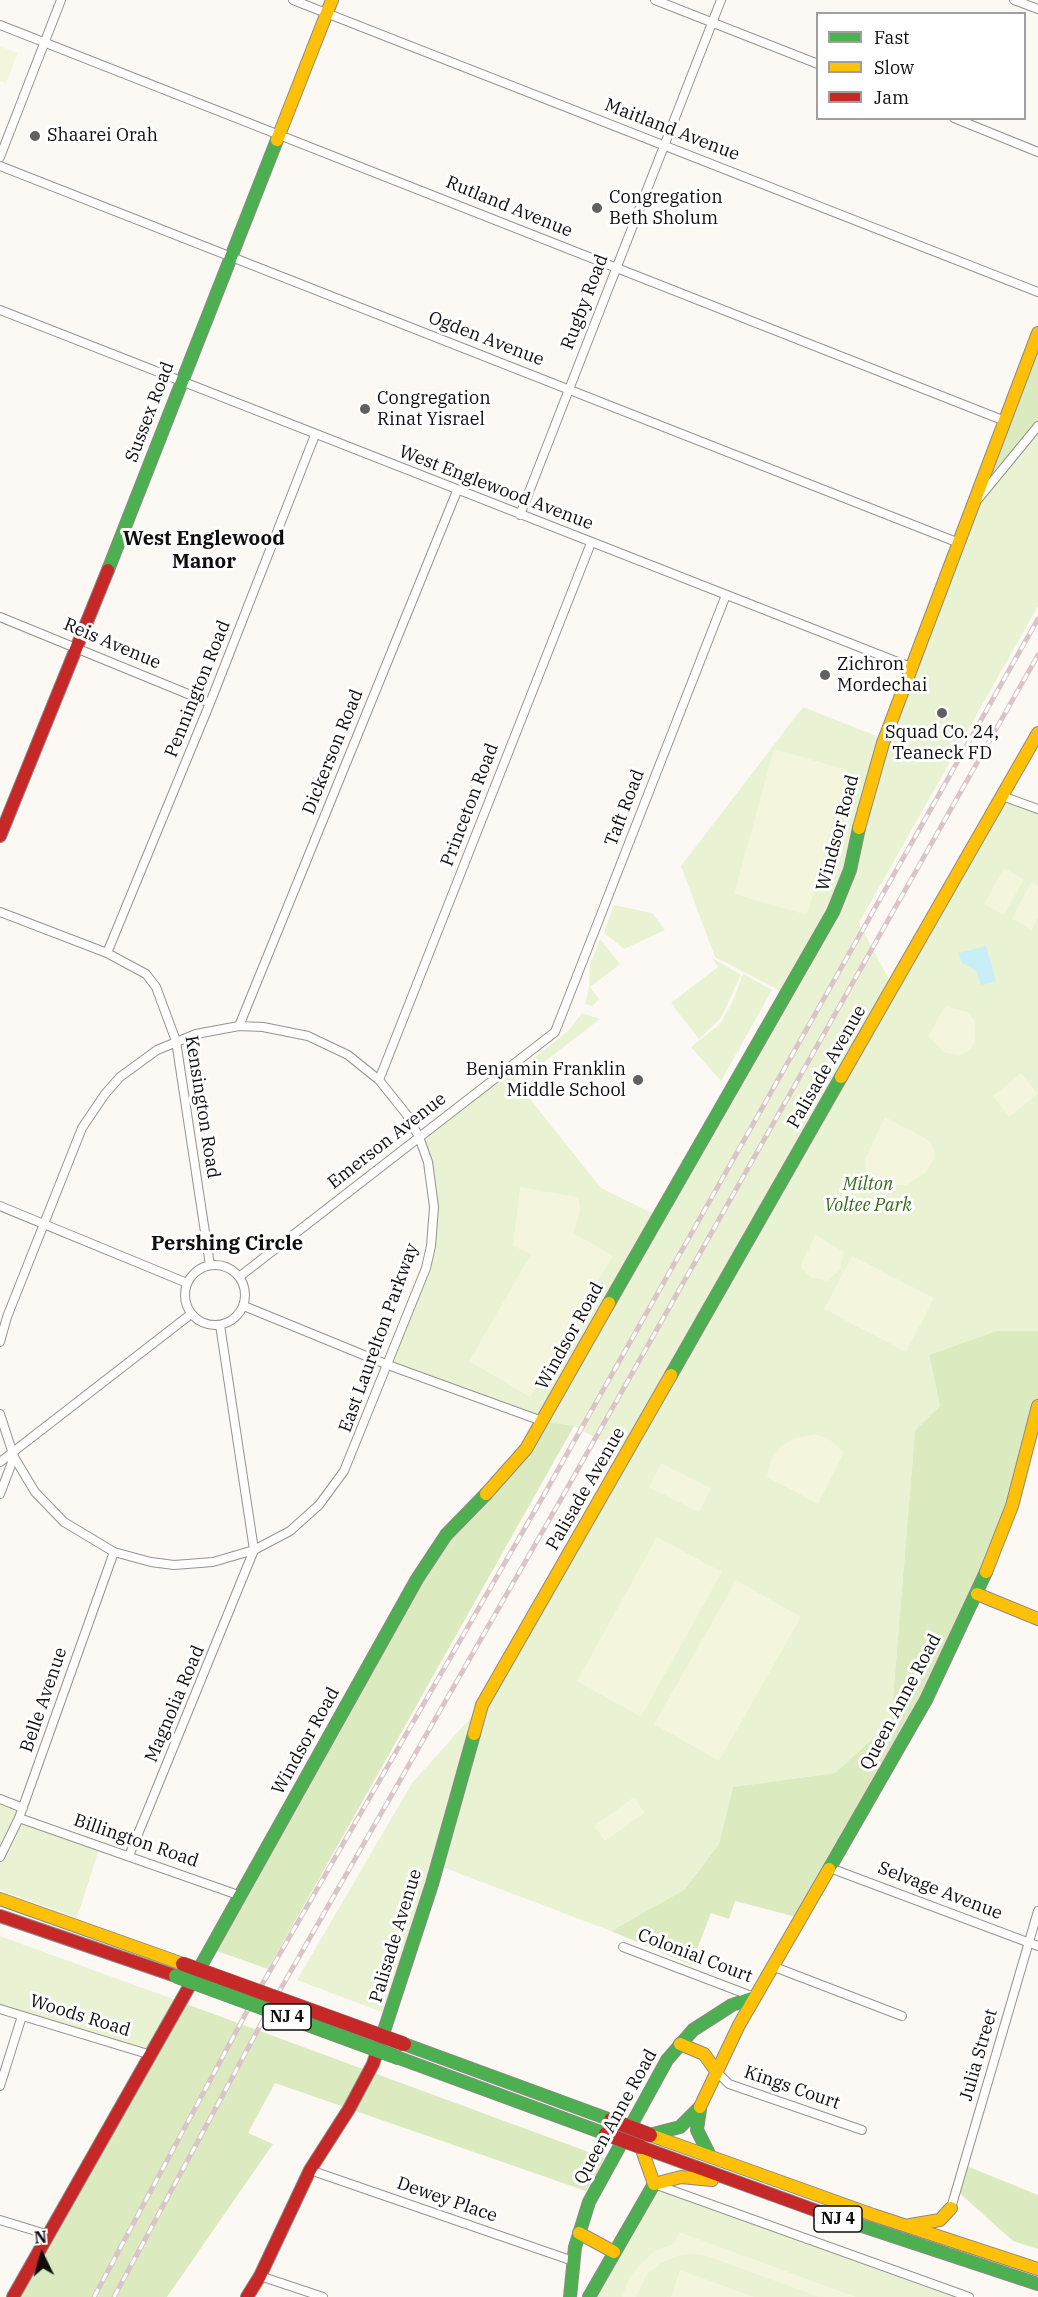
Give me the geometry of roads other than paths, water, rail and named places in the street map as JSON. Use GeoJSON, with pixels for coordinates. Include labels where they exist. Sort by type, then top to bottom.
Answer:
{"type":"FeatureCollection","features":[{"type":"Feature","properties":{"kind":"main road","name":"Sussex Road"},"geometry":{"type":"LineString","coordinates":[[0,836],[77,648],[329,7]]}},
{"type":"Feature","properties":{"kind":"main road","name":"Windsor Road"},"geometry":{"type":"LineString","coordinates":[[13,2297],[427,1563],[457,1522],[511,1468],[542,1421],[833,912],[850,870],[876,762],[1038,333]]}},
{"type":"Feature","properties":{"kind":"main road","name":"Palisade Avenue"},"geometry":{"type":"LineString","coordinates":[[247,2297],[260,2276],[310,2170],[349,2109],[373,2064],[388,2025],[482,1705],[1038,733]]}},
{"type":"Feature","properties":{"kind":"main road","name":"Queen Anne Road"},"geometry":{"type":"LineString","coordinates":[[700,2107],[716,2071],[772,1966],[915,1722],[977,1594],[1033,1447],[1038,1406]]}},
{"type":"Feature","properties":{"kind":"main road"},"geometry":{"type":"LineString","coordinates":[[977,1594],[1038,1619]]}},
{"type":"Feature","properties":{"kind":"main road"},"geometry":{"type":"LineString","coordinates":[[0,1885],[14,1904]]}},
{"type":"Feature","properties":{"kind":"main road","name":"NJ 4"},"geometry":{"type":"LineString","coordinates":[[0,1899],[905,2226],[1038,2269]]}},
{"type":"Feature","properties":{"kind":"main road","name":"NJ 4"},"geometry":{"type":"LineString","coordinates":[[0,1916],[176,1976],[872,2231],[1038,2284]]}},
{"type":"Feature","properties":{"kind":"main road","name":"Queen Anne Road"},"geometry":{"type":"LineString","coordinates":[[570,2297],[573,2261],[579,2233],[592,2194],[667,2060],[693,2030],[737,2002],[755,1997]]}},
{"type":"Feature","properties":{"kind":"main road"},"geometry":{"type":"LineString","coordinates":[[680,2044],[704,2054],[716,2071]]}},
{"type":"Feature","properties":{"kind":"main road"},"geometry":{"type":"LineString","coordinates":[[650,2135],[680,2127],[700,2107]]}},
{"type":"Feature","properties":{"kind":"main road"},"geometry":{"type":"LineString","coordinates":[[700,2107],[697,2130],[710,2156]]}},
{"type":"Feature","properties":{"kind":"main road"},"geometry":{"type":"LineString","coordinates":[[589,2297],[654,2184],[649,2163],[641,2147]]}},
{"type":"Feature","properties":{"kind":"main road"},"geometry":{"type":"LineString","coordinates":[[654,2184],[692,2177],[753,2188]]}},
{"type":"Feature","properties":{"kind":"main road"},"geometry":{"type":"LineString","coordinates":[[905,2226],[937,2222],[944,2218],[951,2208]]}},
{"type":"Feature","properties":{"kind":"main road"},"geometry":{"type":"LineString","coordinates":[[579,2233],[614,2252]]}},
{"type":"Feature","properties":{"kind":"street"},"geometry":{"type":"LineString","coordinates":[[0,157],[61,0]]}},
{"type":"Feature","properties":{"kind":"street","name":"Maitland Avenue"},"geometry":{"type":"LineString","coordinates":[[293,0],[329,7],[664,145],[1038,292]]}},
{"type":"Feature","properties":{"kind":"street"},"geometry":{"type":"LineString","coordinates":[[655,0],[816,63]]}},
{"type":"Feature","properties":{"kind":"street","name":"Rugby Road"},"geometry":{"type":"LineString","coordinates":[[520,515],[721,0]]}},
{"type":"Feature","properties":{"kind":"street"},"geometry":{"type":"LineString","coordinates":[[1014,0],[1038,9]]}},
{"type":"Feature","properties":{"kind":"street","name":"Rutland Avenue"},"geometry":{"type":"LineString","coordinates":[[0,25],[1005,421]]}},
{"type":"Feature","properties":{"kind":"street"},"geometry":{"type":"LineString","coordinates":[[959,120],[1038,152]]}},
{"type":"Feature","properties":{"kind":"street","name":"Ogden Avenue"},"geometry":{"type":"LineString","coordinates":[[0,166],[959,543]]}},
{"type":"Feature","properties":{"kind":"street","name":"West Englewood Avenue"},"geometry":{"type":"LineString","coordinates":[[0,310],[181,383],[913,668]]}},
{"type":"Feature","properties":{"kind":"street"},"geometry":{"type":"LineString","coordinates":[[973,505],[1038,426]]}},
{"type":"Feature","properties":{"kind":"street","name":"Pennington Road"},"geometry":{"type":"LineString","coordinates":[[107,953],[210,703],[315,435]]}},
{"type":"Feature","properties":{"kind":"street","name":"Dickerson Road"},"geometry":{"type":"LineString","coordinates":[[239,1026],[457,490]]}},
{"type":"Feature","properties":{"kind":"street","name":"Princeton Road"},"geometry":{"type":"LineString","coordinates":[[379,1080],[591,543]]}},
{"type":"Feature","properties":{"kind":"street","name":"Taft Road"},"geometry":{"type":"LineString","coordinates":[[555,1032],[726,595]]}},
{"type":"Feature","properties":{"kind":"street","name":"Reis Avenue"},"geometry":{"type":"LineString","coordinates":[[0,617],[210,703]]}},
{"type":"Feature","properties":{"kind":"street"},"geometry":{"type":"LineString","coordinates":[[1002,796],[1038,809]]}},
{"type":"Feature","properties":{"kind":"street","name":"Kensington Road"},"geometry":{"type":"LineString","coordinates":[[0,912],[107,953],[146,974],[162,998],[176,1041],[210,1265]]}},
{"type":"Feature","properties":{"kind":"street","name":"East Laurelton Parkway"},"geometry":{"type":"LineString","coordinates":[[0,1342],[7,1317],[46,1225],[82,1128],[91,1112],[129,1070],[176,1041],[218,1029],[239,1026],[275,1028],[308,1036],[348,1055],[379,1080],[407,1115],[419,1137],[432,1185],[434,1207],[431,1246],[426,1268],[353,1454],[334,1487],[305,1519],[282,1536],[235,1557],[193,1564],[151,1562],[114,1551],[83,1536],[50,1509],[35,1492],[13,1455],[0,1414]]}},
{"type":"Feature","properties":{"kind":"street","name":"Emerson Avenue"},"geometry":{"type":"LineString","coordinates":[[239,1277],[555,1032]]}},
{"type":"Feature","properties":{"kind":"street"},"geometry":{"type":"LineString","coordinates":[[0,1206],[187,1283]]}},
{"type":"Feature","properties":{"kind":"street"},"geometry":{"type":"LineString","coordinates":[[210,1265],[226,1267],[239,1277],[245,1288],[244,1306],[234,1319],[220,1325],[205,1324],[191,1314],[185,1300],[187,1283],[195,1273],[210,1265]]}},
{"type":"Feature","properties":{"kind":"street"},"geometry":{"type":"LineString","coordinates":[[244,1306],[388,1365],[542,1421]]}},
{"type":"Feature","properties":{"kind":"street"},"geometry":{"type":"LineString","coordinates":[[0,1462],[13,1455],[191,1314]]}},
{"type":"Feature","properties":{"kind":"street"},"geometry":{"type":"LineString","coordinates":[[220,1325],[254,1550]]}},
{"type":"Feature","properties":{"kind":"street"},"geometry":{"type":"LineString","coordinates":[[0,1494],[13,1455]]}},
{"type":"Feature","properties":{"kind":"street","name":"Magnolia Road"},"geometry":{"type":"LineString","coordinates":[[129,1856],[251,1564],[254,1550]]}},
{"type":"Feature","properties":{"kind":"street","name":"Belle Avenue"},"geometry":{"type":"LineString","coordinates":[[0,1857],[23,1808],[114,1551]]}},
{"type":"Feature","properties":{"kind":"street"},"geometry":{"type":"LineString","coordinates":[[0,1799],[23,1808]]}},
{"type":"Feature","properties":{"kind":"street","name":"Billington Road"},"geometry":{"type":"LineString","coordinates":[[19,1818],[241,1896]]}},
{"type":"Feature","properties":{"kind":"street","name":"Selvage Avenue"},"geometry":{"type":"LineString","coordinates":[[830,1868],[1038,1946]]}},
{"type":"Feature","properties":{"kind":"street","name":"Julia Street"},"geometry":{"type":"LineString","coordinates":[[951,2208],[1038,1911]]}},
{"type":"Feature","properties":{"kind":"street","name":"Colonial Court"},"geometry":{"type":"LineString","coordinates":[[623,1947],[755,1997]]}},
{"type":"Feature","properties":{"kind":"street","name":"Colonial Court"},"geometry":{"type":"LineString","coordinates":[[772,1966],[902,2016]]}},
{"type":"Feature","properties":{"kind":"street","name":"Woods Road"},"geometry":{"type":"LineString","coordinates":[[0,2009],[150,2055]]}},
{"type":"Feature","properties":{"kind":"street"},"geometry":{"type":"LineString","coordinates":[[0,2086],[22,2016]]}},
{"type":"Feature","properties":{"kind":"street","name":"Kings Court"},"geometry":{"type":"LineString","coordinates":[[716,2071],[732,2085],[862,2130]]}},
{"type":"Feature","properties":{"kind":"street","name":"Dewey Place"},"geometry":{"type":"LineString","coordinates":[[310,2170],[573,2261]]}},
{"type":"Feature","properties":{"kind":"street"},"geometry":{"type":"LineString","coordinates":[[654,2184],[969,2297]]}},
{"type":"Feature","properties":{"kind":"street"},"geometry":{"type":"LineString","coordinates":[[0,2220],[49,2235]]}},
{"type":"Feature","properties":{"kind":"street"},"geometry":{"type":"LineString","coordinates":[[260,2276],[323,2297]]}},
{"type":"Feature","properties":{"kind":"water"},"geometry":{"type":"Polygon","coordinates":[[[986,946],[996,981],[981,985],[976,971],[961,962],[959,953],[986,946]]]}},
{"type":"Feature","properties":{"kind":"railway"},"geometry":{"type":"LineString","coordinates":[[94,2297],[252,2002],[541,1500],[1038,619]]}},
{"type":"Feature","properties":{"kind":"railway"},"geometry":{"type":"LineString","coordinates":[[114,2297],[268,2011],[556,1508],[1038,655]]}},
{"type":"Feature","properties":{"kind":"place","name":"Shaarei Orah"},"geometry":{"type":"Point","coordinates":[35,136]}},
{"type":"Feature","properties":{"kind":"place","name":"Congregation Beth Sholum"},"geometry":{"type":"Point","coordinates":[597,208]}},
{"type":"Feature","properties":{"kind":"place","name":"Congregation Rinat Yisrael"},"geometry":{"type":"Point","coordinates":[365,409]}},
{"type":"Feature","properties":{"kind":"place","name":"Zichron Mordechai"},"geometry":{"type":"Point","coordinates":[825,675]}},
{"type":"Feature","properties":{"kind":"place","name":"Squad Co. 24, Teaneck FD"},"geometry":{"type":"Point","coordinates":[942,713]}},
{"type":"Feature","properties":{"kind":"place","name":"Benjamin Franklin Middle School"},"geometry":{"type":"Point","coordinates":[638,1080]}},
{"type":"Feature","properties":{"kind":"district","name":"West Englewood Manor"},"geometry":{"type":"Point","coordinates":[204,550]}},
{"type":"Feature","properties":{"kind":"district","name":"Pershing Circle"},"geometry":{"type":"Point","coordinates":[227,1244]}},
{"type":"Feature","properties":{"kind":"park label","name":"Milton Voltee Park"},"geometry":{"type":"Point","coordinates":[868,1195]}}]}
